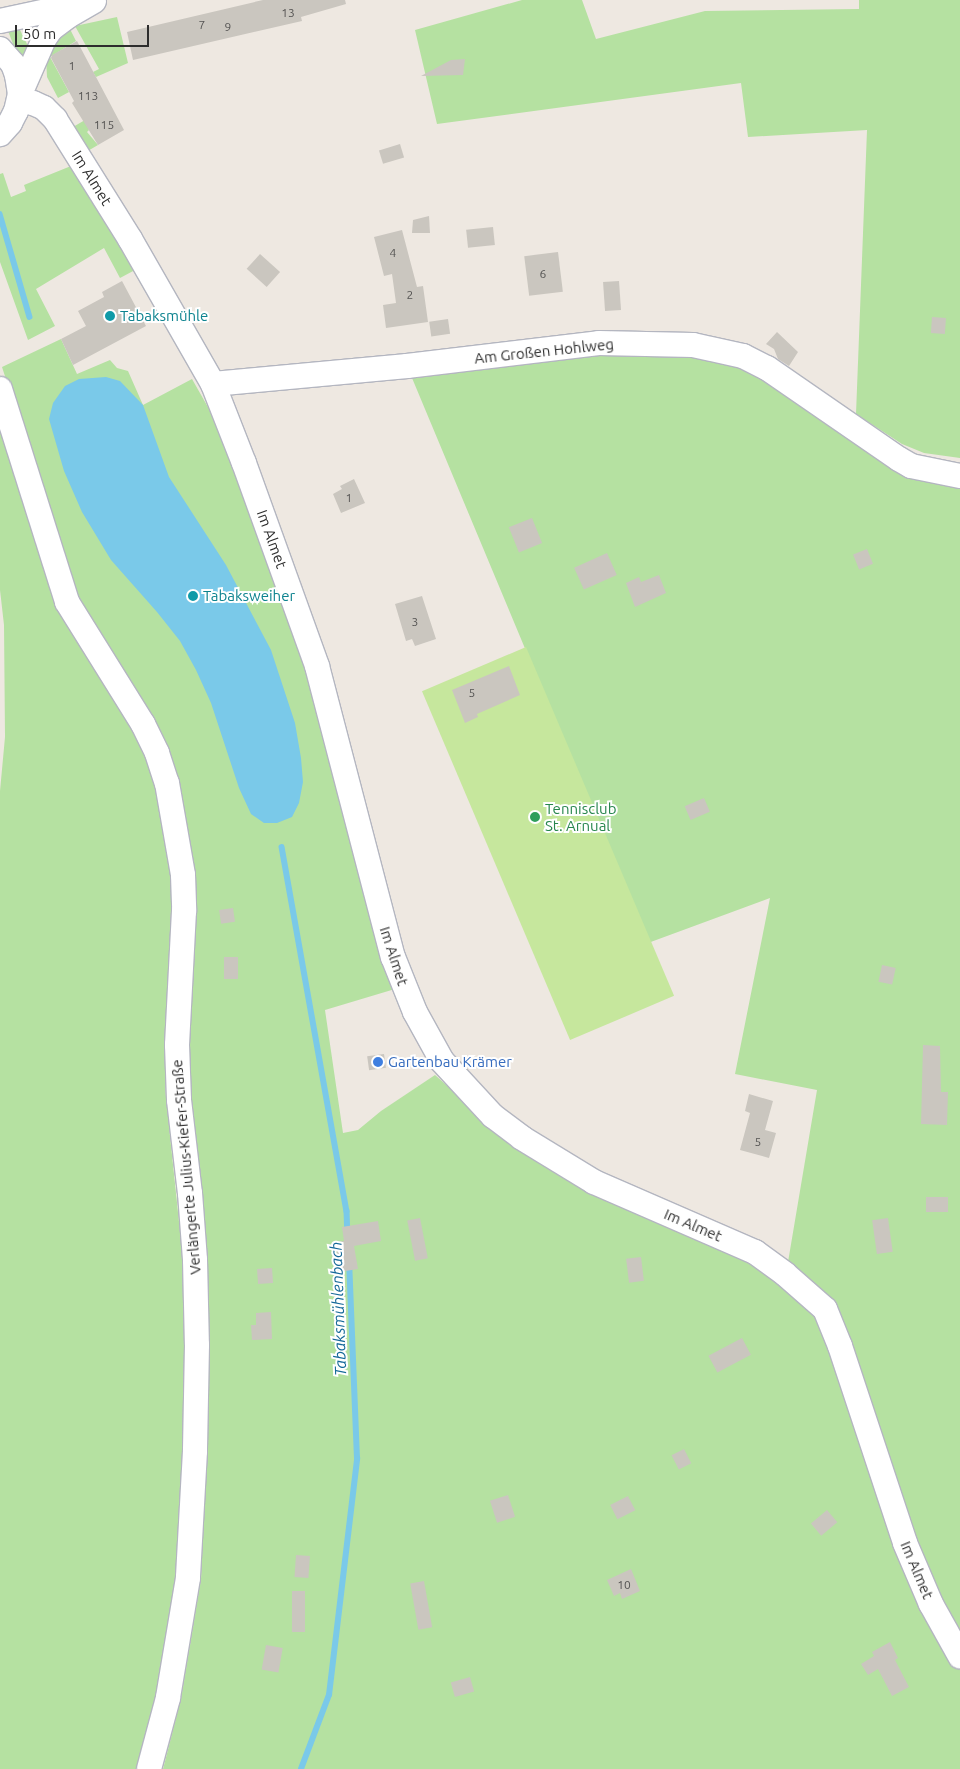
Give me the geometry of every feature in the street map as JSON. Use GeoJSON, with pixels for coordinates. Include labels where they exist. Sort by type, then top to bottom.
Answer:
{"type":"FeatureCollection","features":[{"type":"Feature","properties":{"kind":"street"},"geometry":{"type":"LineString","coordinates":[[0,21],[97,1]]}},
{"type":"Feature","properties":{"kind":"street"},"geometry":{"type":"LineString","coordinates":[[0,134],[10,123],[44,39],[51,29],[68,16],[97,1]]}},
{"type":"Feature","properties":{"kind":"street"},"geometry":{"type":"LineString","coordinates":[[2,46],[17,75],[19,97]]}},
{"type":"Feature","properties":{"kind":"street","name":"Im Almet"},"geometry":{"type":"LineString","coordinates":[[19,97],[44,108],[55,119],[130,239],[213,384],[244,463],[317,666],[393,958],[411,1003],[442,1061],[493,1116],[522,1138],[594,1182],[755,1252],[785,1274],[825,1309],[833,1325],[905,1543],[931,1604],[960,1656]]}},
{"type":"Feature","properties":{"kind":"street","name":"Am Großen Hohlweg"},"geometry":{"type":"LineString","coordinates":[[213,384],[407,366],[599,343],[693,345],[742,356],[767,368],[905,463],[926,470],[960,476]]}},
{"type":"Feature","properties":{"kind":"street","name":"Verlängerte Julius-Kiefer-Straße"},"geometry":{"type":"LineString","coordinates":[[0,389],[67,602],[144,724],[157,753],[167,783],[184,875],[177,1045],[179,1100],[193,1218],[195,1260],[197,1344],[195,1451],[188,1578],[168,1698],[149,1769]]}},
{"type":"Feature","properties":{"kind":"green space"},"geometry":{"type":"Polygon","coordinates":[[[522,0],[582,0],[596,39],[705,11],[859,9],[859,0],[960,0],[960,458],[924,453],[902,444],[856,414],[867,130],[748,137],[741,83],[437,124],[415,30],[522,0]]]}},
{"type":"Feature","properties":{"kind":"green space"},"geometry":{"type":"Polygon","coordinates":[[[117,17],[128,63],[96,77],[93,72],[99,69],[75,26],[117,17]]]}},
{"type":"Feature","properties":{"kind":"green space"},"geometry":{"type":"Polygon","coordinates":[[[18,26],[31,52],[22,68],[7,28],[18,26]]]}},
{"type":"Feature","properties":{"kind":"green space"},"geometry":{"type":"Polygon","coordinates":[[[69,27],[76,41],[50,57],[69,92],[58,98],[47,77],[46,58],[53,41],[69,27]]]}},
{"type":"Feature","properties":{"kind":"green space"},"geometry":{"type":"Polygon","coordinates":[[[85,120],[89,130],[87,132],[98,145],[86,152],[73,127],[85,120]]]}},
{"type":"Feature","properties":{"kind":"green space"},"geometry":{"type":"Polygon","coordinates":[[[71,166],[135,270],[120,278],[104,248],[36,289],[55,326],[28,340],[0,262],[0,174],[3,173],[11,197],[26,191],[24,185],[71,166]]]}},
{"type":"Feature","properties":{"kind":"green space"},"geometry":{"type":"Polygon","coordinates":[[[61,339],[77,374],[110,360],[117,368],[128,371],[143,405],[192,379],[217,423],[247,507],[308,664],[395,989],[325,1010],[343,1133],[358,1130],[381,1111],[435,1075],[505,1137],[788,1262],[817,1090],[735,1074],[770,898],[648,943],[407,366],[512,353],[718,350],[899,459],[960,476],[960,1769],[163,1769],[181,1699],[201,1579],[206,1472],[208,1314],[200,1184],[192,1119],[189,1046],[194,882],[182,814],[77,598],[2,367],[61,339]]]}},
{"type":"Feature","properties":{"kind":"green space"},"geometry":{"type":"Polygon","coordinates":[[[0,420],[57,608],[133,730],[147,756],[157,786],[172,879],[165,1088],[181,1241],[184,1299],[184,1442],[177,1576],[159,1695],[139,1769],[0,1769],[0,791],[5,737],[4,625],[0,590],[0,420]]]}},
{"type":"Feature","properties":{"kind":"green space","name":"Tennisclub St. Arnual"},"geometry":{"type":"Polygon","coordinates":[[[526,647],[674,996],[570,1040],[422,691],[526,647]]]}},
{"type":"Feature","properties":{"kind":"water","name":"Tabaksweiher"},"geometry":{"type":"Polygon","coordinates":[[[106,377],[120,381],[143,405],[169,477],[226,565],[271,650],[295,723],[301,758],[303,782],[299,803],[292,817],[277,823],[264,823],[251,814],[239,788],[211,703],[196,670],[180,641],[111,560],[82,512],[64,471],[49,419],[53,403],[65,386],[79,379],[106,377]]]}},
{"type":"Feature","properties":{"kind":"building"},"geometry":{"type":"Polygon","coordinates":[[[263,0],[345,0],[346,4],[301,17],[302,21],[133,60],[127,32],[263,0]]]}},
{"type":"Feature","properties":{"kind":"building"},"geometry":{"type":"Polygon","coordinates":[[[77,41],[124,130],[98,145],[72,103],[74,101],[51,58],[52,55],[77,41]]]}},
{"type":"Feature","properties":{"kind":"building"},"geometry":{"type":"Polygon","coordinates":[[[465,59],[463,75],[421,76],[451,60],[465,59]]]}},
{"type":"Feature","properties":{"kind":"building"},"geometry":{"type":"Polygon","coordinates":[[[400,144],[404,157],[383,164],[379,150],[400,144]]]}},
{"type":"Feature","properties":{"kind":"building"},"geometry":{"type":"Polygon","coordinates":[[[429,216],[430,233],[412,233],[413,220],[429,216]]]}},
{"type":"Feature","properties":{"kind":"building"},"geometry":{"type":"Polygon","coordinates":[[[493,227],[495,245],[468,248],[466,230],[493,227]]]}},
{"type":"Feature","properties":{"kind":"building"},"geometry":{"type":"Polygon","coordinates":[[[402,230],[417,287],[423,286],[428,322],[386,328],[383,305],[396,303],[392,274],[384,276],[374,237],[402,230]]]}},
{"type":"Feature","properties":{"kind":"building"},"geometry":{"type":"Polygon","coordinates":[[[558,252],[563,292],[529,296],[524,256],[558,252]]]}},
{"type":"Feature","properties":{"kind":"building"},"geometry":{"type":"Polygon","coordinates":[[[260,254],[280,272],[267,287],[247,269],[260,254]]]}},
{"type":"Feature","properties":{"kind":"building","name":"Tabaksmühle"},"geometry":{"type":"Polygon","coordinates":[[[122,281],[146,326],[73,365],[61,339],[86,326],[78,311],[104,297],[102,292],[122,281]]]}},
{"type":"Feature","properties":{"kind":"building"},"geometry":{"type":"Polygon","coordinates":[[[619,281],[621,310],[605,311],[603,282],[619,281]]]}},
{"type":"Feature","properties":{"kind":"building"},"geometry":{"type":"Polygon","coordinates":[[[932,317],[946,318],[945,334],[931,333],[932,317]]]}},
{"type":"Feature","properties":{"kind":"building"},"geometry":{"type":"Polygon","coordinates":[[[448,319],[450,334],[431,336],[429,322],[448,319]]]}},
{"type":"Feature","properties":{"kind":"building"},"geometry":{"type":"Polygon","coordinates":[[[777,332],[798,352],[789,366],[778,359],[774,349],[766,344],[777,332]]]}},
{"type":"Feature","properties":{"kind":"building"},"geometry":{"type":"Polygon","coordinates":[[[354,479],[365,503],[341,513],[333,494],[342,489],[340,486],[354,479]]]}},
{"type":"Feature","properties":{"kind":"building"},"geometry":{"type":"Polygon","coordinates":[[[532,518],[542,543],[519,552],[509,527],[532,518]]]}},
{"type":"Feature","properties":{"kind":"building"},"geometry":{"type":"Polygon","coordinates":[[[867,549],[873,564],[859,569],[853,555],[867,549]]]}},
{"type":"Feature","properties":{"kind":"building"},"geometry":{"type":"Polygon","coordinates":[[[607,553],[617,575],[584,590],[574,568],[607,553]]]}},
{"type":"Feature","properties":{"kind":"building"},"geometry":{"type":"Polygon","coordinates":[[[659,575],[666,593],[635,607],[626,583],[639,577],[641,582],[659,575]]]}},
{"type":"Feature","properties":{"kind":"building"},"geometry":{"type":"Polygon","coordinates":[[[422,596],[436,639],[415,646],[412,639],[406,641],[395,604],[422,596]]]}},
{"type":"Feature","properties":{"kind":"building"},"geometry":{"type":"Polygon","coordinates":[[[509,666],[520,695],[477,714],[478,717],[465,723],[452,690],[509,666]]]}},
{"type":"Feature","properties":{"kind":"building"},"geometry":{"type":"Polygon","coordinates":[[[704,798],[710,812],[691,820],[685,806],[704,798]]]}},
{"type":"Feature","properties":{"kind":"building"},"geometry":{"type":"Polygon","coordinates":[[[233,908],[235,922],[221,924],[219,910],[233,908]]]}},
{"type":"Feature","properties":{"kind":"building"},"geometry":{"type":"Polygon","coordinates":[[[224,957],[238,957],[238,979],[224,979],[224,957]]]}},
{"type":"Feature","properties":{"kind":"building"},"geometry":{"type":"Polygon","coordinates":[[[882,965],[896,968],[892,985],[878,982],[882,965]]]}},
{"type":"Feature","properties":{"kind":"building"},"geometry":{"type":"Polygon","coordinates":[[[923,1045],[940,1046],[941,1092],[948,1092],[947,1125],[921,1124],[923,1045]]]}},
{"type":"Feature","properties":{"kind":"building"},"geometry":{"type":"Polygon","coordinates":[[[384,1054],[386,1068],[369,1070],[367,1056],[384,1054]]]}},
{"type":"Feature","properties":{"kind":"building"},"geometry":{"type":"Polygon","coordinates":[[[749,1094],[773,1101],[765,1130],[776,1133],[769,1158],[740,1150],[750,1113],[745,1111],[749,1094]]]}},
{"type":"Feature","properties":{"kind":"building"},"geometry":{"type":"Polygon","coordinates":[[[926,1197],[948,1197],[948,1212],[926,1212],[926,1197]]]}},
{"type":"Feature","properties":{"kind":"building"},"geometry":{"type":"Polygon","coordinates":[[[420,1218],[428,1258],[415,1261],[407,1220],[420,1218]]]}},
{"type":"Feature","properties":{"kind":"building"},"geometry":{"type":"Polygon","coordinates":[[[888,1218],[893,1252],[877,1254],[872,1220],[888,1218]]]}},
{"type":"Feature","properties":{"kind":"building"},"geometry":{"type":"Polygon","coordinates":[[[378,1221],[381,1241],[354,1246],[358,1269],[339,1272],[336,1242],[344,1241],[342,1227],[378,1221]]]}},
{"type":"Feature","properties":{"kind":"building"},"geometry":{"type":"Polygon","coordinates":[[[641,1257],[644,1281],[629,1283],[626,1259],[641,1257]]]}},
{"type":"Feature","properties":{"kind":"building"},"geometry":{"type":"Polygon","coordinates":[[[272,1268],[273,1283],[258,1284],[257,1269],[272,1268]]]}},
{"type":"Feature","properties":{"kind":"building"},"geometry":{"type":"Polygon","coordinates":[[[271,1312],[272,1339],[252,1340],[251,1325],[256,1325],[256,1313],[271,1312]]]}},
{"type":"Feature","properties":{"kind":"building"},"geometry":{"type":"Polygon","coordinates":[[[742,1338],[751,1355],[717,1373],[708,1356],[742,1338]]]}},
{"type":"Feature","properties":{"kind":"building"},"geometry":{"type":"Polygon","coordinates":[[[684,1449],[691,1463],[679,1470],[672,1455],[684,1449]]]}},
{"type":"Feature","properties":{"kind":"building"},"geometry":{"type":"Polygon","coordinates":[[[508,1495],[515,1517],[497,1523],[490,1501],[508,1495]]]}},
{"type":"Feature","properties":{"kind":"building"},"geometry":{"type":"Polygon","coordinates":[[[628,1496],[635,1510],[617,1519],[610,1505],[628,1496]]]}},
{"type":"Feature","properties":{"kind":"building"},"geometry":{"type":"Polygon","coordinates":[[[827,1510],[837,1522],[821,1536],[811,1523],[827,1510]]]}},
{"type":"Feature","properties":{"kind":"building"},"geometry":{"type":"Polygon","coordinates":[[[296,1555],[310,1556],[308,1578],[294,1577],[296,1555]]]}},
{"type":"Feature","properties":{"kind":"building"},"geometry":{"type":"Polygon","coordinates":[[[631,1569],[640,1591],[622,1599],[620,1593],[614,1596],[607,1580],[631,1569]]]}},
{"type":"Feature","properties":{"kind":"building"},"geometry":{"type":"Polygon","coordinates":[[[424,1581],[432,1627],[418,1630],[410,1583],[424,1581]]]}},
{"type":"Feature","properties":{"kind":"building"},"geometry":{"type":"Polygon","coordinates":[[[292,1591],[305,1591],[305,1632],[292,1632],[292,1591]]]}},
{"type":"Feature","properties":{"kind":"building"},"geometry":{"type":"Polygon","coordinates":[[[890,1642],[898,1658],[895,1660],[909,1687],[892,1696],[878,1669],[868,1675],[861,1664],[874,1656],[872,1652],[890,1642]]]}},
{"type":"Feature","properties":{"kind":"building"},"geometry":{"type":"Polygon","coordinates":[[[266,1645],[283,1648],[278,1673],[262,1670],[266,1645]]]}},
{"type":"Feature","properties":{"kind":"building"},"geometry":{"type":"Polygon","coordinates":[[[470,1677],[474,1691],[455,1697],[451,1683],[470,1677]]]}},
{"type":"Feature","properties":{"kind":"waterway","name":"Tabaksmühlenbach"},"geometry":{"type":"LineString","coordinates":[[0,214],[30,317]]}},
{"type":"Feature","properties":{"kind":"waterway","name":"Tabaksmühlenbach"},"geometry":{"type":"LineString","coordinates":[[282,847],[347,1211],[348,1234]]}},
{"type":"Feature","properties":{"kind":"waterway","name":"Tabaksmühlenbach"},"geometry":{"type":"LineString","coordinates":[[301,1769],[329,1695],[357,1459],[349,1263]]}},
{"type":"Feature","properties":{"kind":"place","name":"Tabaksmühle"},"geometry":{"type":"Point","coordinates":[110,316]}},
{"type":"Feature","properties":{"kind":"place","name":"Tabaksweiher"},"geometry":{"type":"Point","coordinates":[193,596]}},
{"type":"Feature","properties":{"kind":"place","name":"Tennisclub St. Arnual"},"geometry":{"type":"Point","coordinates":[535,817]}},
{"type":"Feature","properties":{"kind":"place","name":"Gartenbau Krämer"},"geometry":{"type":"Point","coordinates":[378,1062]}}]}
